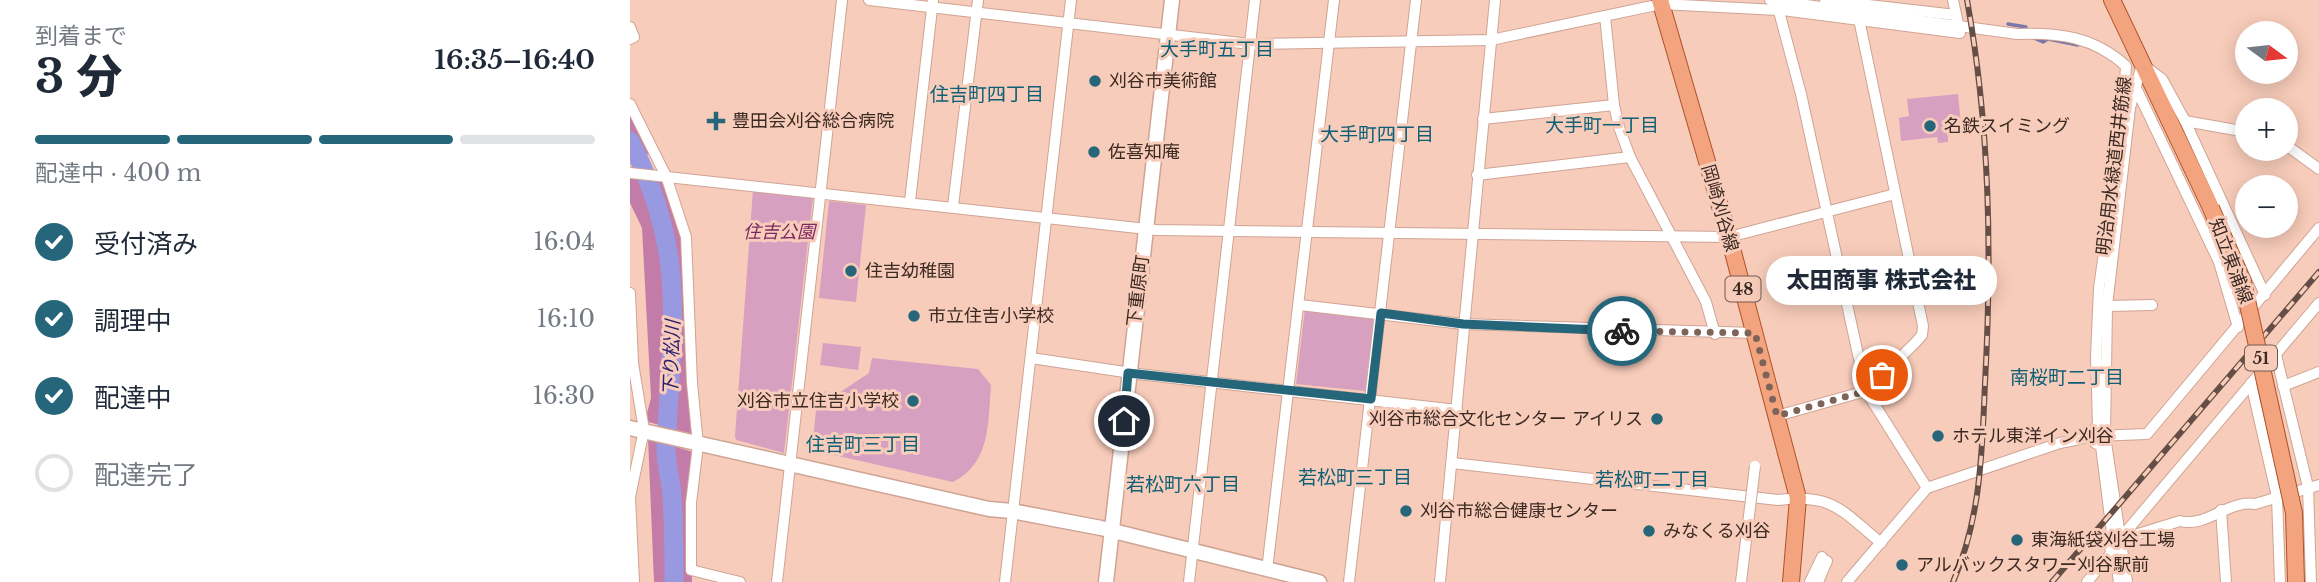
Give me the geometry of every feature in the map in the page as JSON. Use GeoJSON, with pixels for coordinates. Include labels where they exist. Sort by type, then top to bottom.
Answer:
{"type":"FeatureCollection","features":[{"type":"Feature","properties":{"kind":"main road","name":"知立東浦線"},"geometry":{"type":"LineString","coordinates":[[2112,0],[2154,94],[2233,255],[2243,282],[2289,479],[2294,513],[2296,582]]}},
{"type":"Feature","properties":{"kind":"main road","name":"岡崎刈谷線"},"geometry":{"type":"LineString","coordinates":[[1660,2],[1729,237],[1798,498],[1791,582]]}},
{"type":"Feature","properties":{"kind":"street"},"geometry":{"type":"LineString","coordinates":[[777,582],[842,0]]}},
{"type":"Feature","properties":{"kind":"street"},"geometry":{"type":"LineString","coordinates":[[869,0],[932,4],[1068,24],[1250,44],[1491,40],[1660,2],[1777,4]]}},
{"type":"Feature","properties":{"kind":"street"},"geometry":{"type":"LineString","coordinates":[[953,206],[978,0]]}},
{"type":"Feature","properties":{"kind":"street"},"geometry":{"type":"LineString","coordinates":[[1005,582],[1071,0]]}},
{"type":"Feature","properties":{"kind":"street","name":"下重原町"},"geometry":{"type":"LineString","coordinates":[[1106,582],[1172,0]]}},
{"type":"Feature","properties":{"kind":"street"},"geometry":{"type":"LineString","coordinates":[[1189,582],[1255,0]]}},
{"type":"Feature","properties":{"kind":"street"},"geometry":{"type":"LineString","coordinates":[[1268,569],[1334,0]]}},
{"type":"Feature","properties":{"kind":"street"},"geometry":{"type":"LineString","coordinates":[[1349,582],[1416,0]]}},
{"type":"Feature","properties":{"kind":"street"},"geometry":{"type":"LineString","coordinates":[[1440,582],[1495,0]]}},
{"type":"Feature","properties":{"kind":"street"},"geometry":{"type":"LineString","coordinates":[[1731,0],[1855,9],[1958,24]]}},
{"type":"Feature","properties":{"kind":"street"},"geometry":{"type":"LineString","coordinates":[[1770,0],[1777,4],[1801,94],[1866,391],[1927,488]]}},
{"type":"Feature","properties":{"kind":"street"},"geometry":{"type":"LineString","coordinates":[[1825,0],[1855,9],[1958,24]]}},
{"type":"Feature","properties":{"kind":"street"},"geometry":{"type":"LineString","coordinates":[[1953,0],[1958,24]]}},
{"type":"Feature","properties":{"kind":"street"},"geometry":{"type":"LineString","coordinates":[[909,201],[932,4]]}},
{"type":"Feature","properties":{"kind":"street"},"geometry":{"type":"LineString","coordinates":[[1777,416],[1866,391],[1922,335],[1923,326],[1855,9]]}},
{"type":"Feature","properties":{"kind":"street"},"geometry":{"type":"LineString","coordinates":[[1605,16],[1614,105],[1630,157],[1706,302],[1715,334]]}},
{"type":"Feature","properties":{"kind":"street","name":"明治用水緑道西井筋線"},"geometry":{"type":"LineString","coordinates":[[1958,24],[2017,34],[2043,33],[2083,38],[2098,44],[2126,66],[2122,125],[2099,288],[2096,356],[2100,436]]}},
{"type":"Feature","properties":{"kind":"street"},"geometry":{"type":"LineString","coordinates":[[630,27],[634,37],[630,39]]}},
{"type":"Feature","properties":{"kind":"street"},"geometry":{"type":"LineString","coordinates":[[2127,582],[2117,546],[2100,436],[2107,306],[2135,86],[2142,64],[2162,79],[2185,121],[2265,295]]}},
{"type":"Feature","properties":{"kind":"street"},"geometry":{"type":"LineString","coordinates":[[2135,86],[2219,262],[2238,327]]}},
{"type":"Feature","properties":{"kind":"street"},"geometry":{"type":"LineString","coordinates":[[630,104],[663,176],[686,237],[692,383],[698,445],[691,503],[691,582]]}},
{"type":"Feature","properties":{"kind":"street"},"geometry":{"type":"LineString","coordinates":[[1483,119],[1614,105]]}},
{"type":"Feature","properties":{"kind":"street"},"geometry":{"type":"LineString","coordinates":[[2185,121],[2235,130]]}},
{"type":"Feature","properties":{"kind":"street"},"geometry":{"type":"LineString","coordinates":[[2298,154],[2319,169]]}},
{"type":"Feature","properties":{"kind":"street"},"geometry":{"type":"LineString","coordinates":[[1477,175],[1630,157]]}},
{"type":"Feature","properties":{"kind":"street"},"geometry":{"type":"LineString","coordinates":[[630,173],[909,201],[1146,229],[1230,231],[1729,237],[1895,194]]}},
{"type":"Feature","properties":{"kind":"street"},"geometry":{"type":"LineString","coordinates":[[1848,582],[1927,488],[2020,455],[2100,436],[2147,434],[2319,228]]}},
{"type":"Feature","properties":{"kind":"street"},"geometry":{"type":"LineString","coordinates":[[630,293],[633,363],[640,430],[631,492],[634,582]]}},
{"type":"Feature","properties":{"kind":"street"},"geometry":{"type":"LineString","coordinates":[[2087,582],[2319,303]]}},
{"type":"Feature","properties":{"kind":"street"},"geometry":{"type":"LineString","coordinates":[[1300,304],[1463,324],[1715,334],[1755,333]]}},
{"type":"Feature","properties":{"kind":"street"},"geometry":{"type":"LineString","coordinates":[[2107,306],[2152,305]]}},
{"type":"Feature","properties":{"kind":"street"},"geometry":{"type":"LineString","coordinates":[[2276,355],[2314,486],[2311,582]]}},
{"type":"Feature","properties":{"kind":"street"},"geometry":{"type":"LineString","coordinates":[[1031,358],[1128,373],[1457,410]]}},
{"type":"Feature","properties":{"kind":"street"},"geometry":{"type":"LineString","coordinates":[[2283,386],[2319,372]]}},
{"type":"Feature","properties":{"kind":"street"},"geometry":{"type":"LineString","coordinates":[[2251,383],[2277,497],[2280,582]]}},
{"type":"Feature","properties":{"kind":"street"},"geometry":{"type":"LineString","coordinates":[[640,430],[989,509],[1012,511],[1112,532],[1319,582]]}},
{"type":"Feature","properties":{"kind":"street"},"geometry":{"type":"LineString","coordinates":[[1452,463],[1751,497],[1817,498],[1833,503],[1881,543]]}},
{"type":"Feature","properties":{"kind":"street"},"geometry":{"type":"LineString","coordinates":[[1741,582],[1755,466]]}},
{"type":"Feature","properties":{"kind":"street"},"geometry":{"type":"LineString","coordinates":[[2117,546],[2180,521],[2186,523],[2213,516],[2221,509],[2314,486]]}},
{"type":"Feature","properties":{"kind":"street"},"geometry":{"type":"LineString","coordinates":[[2221,509],[2226,582]]}},
{"type":"Feature","properties":{"kind":"street"},"geometry":{"type":"LineString","coordinates":[[2117,546],[2119,582]]}},
{"type":"Feature","properties":{"kind":"street"},"geometry":{"type":"LineString","coordinates":[[1810,582],[1814,568],[1824,559],[1818,582]]}},
{"type":"Feature","properties":{"kind":"street"},"geometry":{"type":"LineString","coordinates":[[691,570],[740,582]]}},
{"type":"Feature","properties":{"kind":"green space","name":"名鉄スイミング"},"geometry":{"type":"Polygon","coordinates":[[[1958,94],[1962,135],[1948,136],[1948,142],[1938,143],[1937,137],[1901,141],[1899,118],[1909,116],[1907,99],[1958,94]]]}},
{"type":"Feature","properties":{"kind":"green space","name":"住吉公園"},"geometry":{"type":"Polygon","coordinates":[[[753,190],[813,197],[784,453],[736,440],[735,436],[753,190]]]}},
{"type":"Feature","properties":{"kind":"green space"},"geometry":{"type":"Polygon","coordinates":[[[829,201],[866,205],[856,302],[819,298],[829,201]]]}},
{"type":"Feature","properties":{"kind":"green space"},"geometry":{"type":"Polygon","coordinates":[[[1305,308],[1374,316],[1365,391],[1296,384],[1305,308]]]}},
{"type":"Feature","properties":{"kind":"green space"},"geometry":{"type":"Polygon","coordinates":[[[823,343],[861,347],[858,370],[820,365],[823,343]]]}},
{"type":"Feature","properties":{"kind":"green space"},"geometry":{"type":"Polygon","coordinates":[[[872,358],[978,369],[991,385],[985,440],[975,464],[965,474],[953,482],[812,450],[818,391],[839,393],[869,373],[872,358]]]}},
{"type":"Feature","properties":{"kind":"shaded area"},"geometry":{"type":"Polygon","coordinates":[[[630,99],[655,153],[630,158],[630,99]]]}},
{"type":"Feature","properties":{"kind":"shaded area"},"geometry":{"type":"Polygon","coordinates":[[[666,176],[686,237],[698,436],[645,421],[651,398],[642,228],[630,203],[630,178],[666,176]]]}},
{"type":"Feature","properties":{"kind":"shaded area"},"geometry":{"type":"Polygon","coordinates":[[[648,438],[696,453],[691,503],[692,582],[654,582],[648,438]]]}},
{"type":"Feature","properties":{"kind":"waterway"},"geometry":{"type":"LineString","coordinates":[[2008,24],[2026,27]]}},
{"type":"Feature","properties":{"kind":"waterway"},"geometry":{"type":"LineString","coordinates":[[2032,37],[2043,42],[2048,39],[2078,45]]}},
{"type":"Feature","properties":{"kind":"waterway","name":"下り松川"},"geometry":{"type":"LineString","coordinates":[[630,141],[649,182],[669,256],[672,328],[666,449],[673,507],[674,582]]}},
{"type":"Feature","properties":{"kind":"railway"},"geometry":{"type":"LineString","coordinates":[[1953,582],[1975,509],[1983,434],[1987,335],[1985,143],[1967,0]]}},
{"type":"Feature","properties":{"kind":"railway"},"geometry":{"type":"LineString","coordinates":[[2052,582],[2319,272]]}},
{"type":"Feature","properties":{"kind":"way so far"},"geometry":{"type":"LineString","coordinates":[[1622,331],[1738,335],[1755,333],[1777,416],[1866,391],[1882,375]]}},
{"type":"Feature","properties":{"kind":"place","name":"刈谷市美術館"},"geometry":{"type":"Point","coordinates":[1095,81]}},
{"type":"Feature","properties":{"kind":"place","name":"豊田会刈谷総合病院"},"geometry":{"type":"Point","coordinates":[716,121]}},
{"type":"Feature","properties":{"kind":"place","name":"名鉄スイミング"},"geometry":{"type":"Point","coordinates":[1930,126]}},
{"type":"Feature","properties":{"kind":"place","name":"佐喜知庵"},"geometry":{"type":"Point","coordinates":[1094,152]}},
{"type":"Feature","properties":{"kind":"place","name":"住吉幼稚園"},"geometry":{"type":"Point","coordinates":[851,271]}},
{"type":"Feature","properties":{"kind":"place","name":"市立住吉小学校"},"geometry":{"type":"Point","coordinates":[914,316]}},
{"type":"Feature","properties":{"kind":"place","name":"太田商事 株式会社"},"geometry":{"type":"Point","coordinates":[1882,375]}},
{"type":"Feature","properties":{"kind":"place","name":"刈谷市立住吉小学校"},"geometry":{"type":"Point","coordinates":[913,401]}},
{"type":"Feature","properties":{"kind":"place","name":"刈谷市総合文化センター アイリス"},"geometry":{"type":"Point","coordinates":[1657,419]}},
{"type":"Feature","properties":{"kind":"place","name":"ホテル東洋イン刈谷"},"geometry":{"type":"Point","coordinates":[1938,436]}},
{"type":"Feature","properties":{"kind":"place","name":"刈谷市総合健康センター"},"geometry":{"type":"Point","coordinates":[1406,511]}},
{"type":"Feature","properties":{"kind":"place","name":"みなくる刈谷"},"geometry":{"type":"Point","coordinates":[1649,531]}},
{"type":"Feature","properties":{"kind":"place","name":"東海紙袋刈谷工場"},"geometry":{"type":"Point","coordinates":[2017,540]}},
{"type":"Feature","properties":{"kind":"place","name":"アルバックスタワー刈谷駅前"},"geometry":{"type":"Point","coordinates":[1902,565]}},
{"type":"Feature","properties":{"kind":"district","name":"大手町五丁目"},"geometry":{"type":"Point","coordinates":[1217,49]}},
{"type":"Feature","properties":{"kind":"district","name":"住吉町四丁目"},"geometry":{"type":"Point","coordinates":[987,94]}},
{"type":"Feature","properties":{"kind":"district","name":"大手町一丁目"},"geometry":{"type":"Point","coordinates":[1602,125]}},
{"type":"Feature","properties":{"kind":"district","name":"大手町四丁目"},"geometry":{"type":"Point","coordinates":[1377,134]}},
{"type":"Feature","properties":{"kind":"district","name":"南桜町二丁目"},"geometry":{"type":"Point","coordinates":[2067,377]}},
{"type":"Feature","properties":{"kind":"district","name":"住吉町三丁目"},"geometry":{"type":"Point","coordinates":[863,444]}},
{"type":"Feature","properties":{"kind":"district","name":"若松町三丁目"},"geometry":{"type":"Point","coordinates":[1355,477]}},
{"type":"Feature","properties":{"kind":"district","name":"若松町二丁目"},"geometry":{"type":"Point","coordinates":[1652,479]}},
{"type":"Feature","properties":{"kind":"district","name":"若松町六丁目"},"geometry":{"type":"Point","coordinates":[1183,484]}},
{"type":"Feature","properties":{"kind":"route"},"geometry":{"type":"LineString","coordinates":[[1124,421],[1128,373],[1371,399],[1381,313],[1463,324],[1622,331]]}}]}
